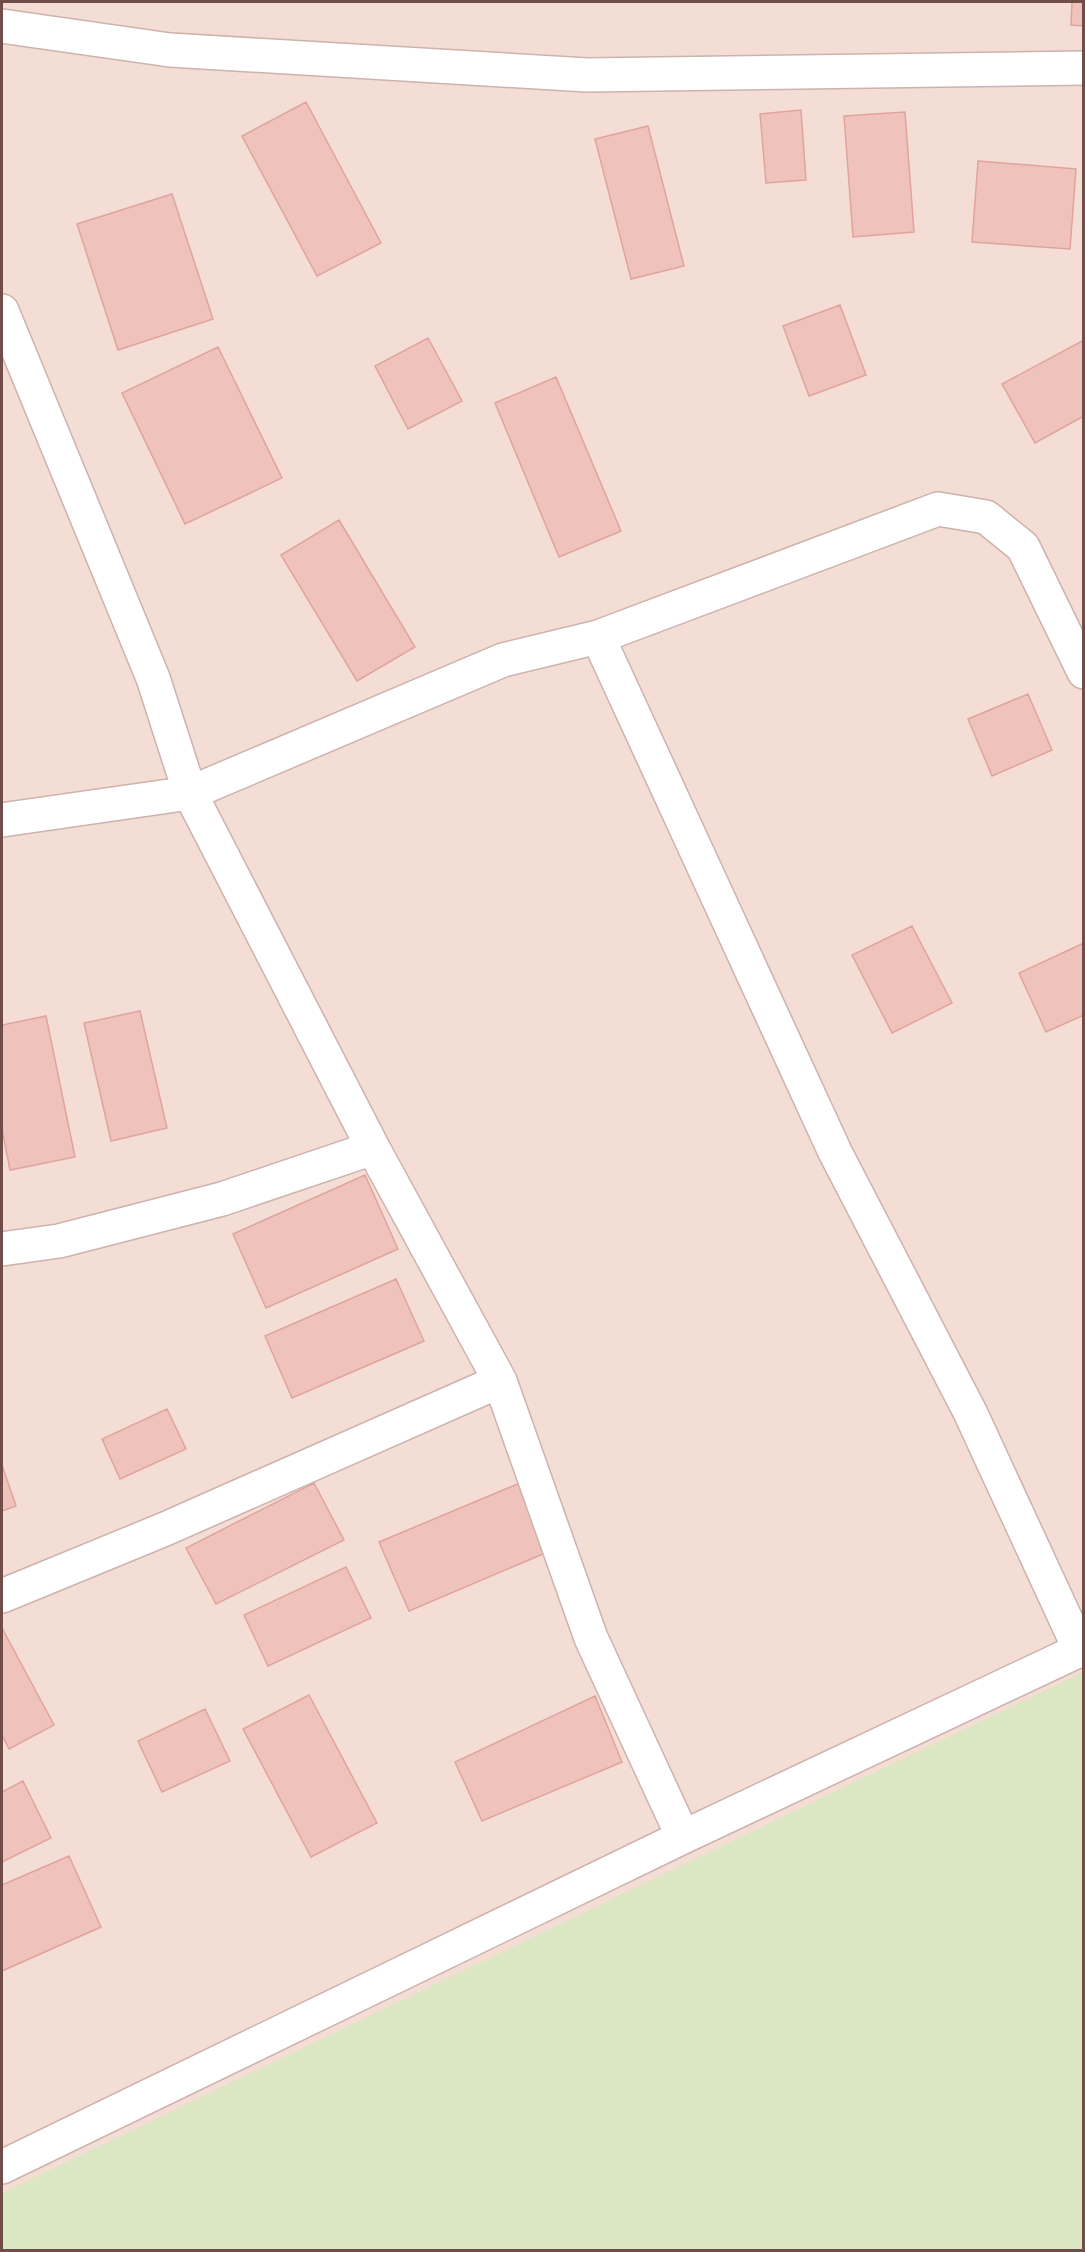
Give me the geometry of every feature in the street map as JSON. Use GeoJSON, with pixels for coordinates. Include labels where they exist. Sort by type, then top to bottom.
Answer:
{"type":"FeatureCollection","features":[{"type":"Feature","properties":{"kind":"street"},"geometry":{"type":"LineString","coordinates":[[2,26],[170,50],[587,75],[1083,68]]}},
{"type":"Feature","properties":{"kind":"street"},"geometry":{"type":"LineString","coordinates":[[2,311],[153,678],[190,793],[373,1148],[500,1381],[591,1638],[684,1837]]}},
{"type":"Feature","properties":{"kind":"street"},"geometry":{"type":"LineString","coordinates":[[2,820],[190,793],[503,660],[598,638],[938,510],[986,517],[1023,547],[1083,672]]}},
{"type":"Feature","properties":{"kind":"street"},"geometry":{"type":"LineString","coordinates":[[2,2167],[684,1837],[1082,1649],[970,1412],[835,1152],[598,638]]}},
{"type":"Feature","properties":{"kind":"street"},"geometry":{"type":"LineString","coordinates":[[2,1249],[59,1240],[222,1199],[373,1148]]}},
{"type":"Feature","properties":{"kind":"street"},"geometry":{"type":"LineString","coordinates":[[2,1596],[165,1529],[500,1381]]}},
{"type":"Feature","properties":{"kind":"shaded area"},"geometry":{"type":"Polygon","coordinates":[[[2,2],[1083,2],[1083,2250],[2,2250],[2,2]]]}},
{"type":"Feature","properties":{"kind":"green space"},"geometry":{"type":"Polygon","coordinates":[[[1083,1672],[1083,2250],[2,2250],[2,2193],[1083,1672]]]}},
{"type":"Feature","properties":{"kind":"building"},"geometry":{"type":"Polygon","coordinates":[[[1072,2],[1084,2],[1084,26],[1071,25],[1072,2]]]}},
{"type":"Feature","properties":{"kind":"building"},"geometry":{"type":"Polygon","coordinates":[[[306,102],[381,243],[317,276],[242,136],[306,102]]]}},
{"type":"Feature","properties":{"kind":"building"},"geometry":{"type":"Polygon","coordinates":[[[801,110],[806,180],[766,183],[760,114],[801,110]]]}},
{"type":"Feature","properties":{"kind":"building"},"geometry":{"type":"Polygon","coordinates":[[[905,112],[914,232],[853,237],[844,116],[905,112]]]}},
{"type":"Feature","properties":{"kind":"building"},"geometry":{"type":"Polygon","coordinates":[[[648,126],[684,266],[631,279],[595,139],[648,126]]]}},
{"type":"Feature","properties":{"kind":"building"},"geometry":{"type":"Polygon","coordinates":[[[978,161],[1076,169],[1070,249],[972,242],[978,161]]]}},
{"type":"Feature","properties":{"kind":"building"},"geometry":{"type":"Polygon","coordinates":[[[172,194],[213,319],[118,350],[77,224],[172,194]]]}},
{"type":"Feature","properties":{"kind":"building"},"geometry":{"type":"Polygon","coordinates":[[[840,305],[866,375],[809,396],[783,326],[840,305]]]}},
{"type":"Feature","properties":{"kind":"building"},"geometry":{"type":"Polygon","coordinates":[[[428,338],[462,401],[408,429],[375,366],[428,338]]]}},
{"type":"Feature","properties":{"kind":"building"},"geometry":{"type":"Polygon","coordinates":[[[1084,340],[1084,416],[1035,443],[1002,384],[1084,340]]]}},
{"type":"Feature","properties":{"kind":"building"},"geometry":{"type":"Polygon","coordinates":[[[218,347],[282,478],[185,524],[122,393],[218,347]]]}},
{"type":"Feature","properties":{"kind":"building"},"geometry":{"type":"Polygon","coordinates":[[[556,377],[621,531],[559,557],[495,403],[556,377]]]}},
{"type":"Feature","properties":{"kind":"building"},"geometry":{"type":"Polygon","coordinates":[[[339,520],[415,647],[357,681],[281,555],[339,520]]]}},
{"type":"Feature","properties":{"kind":"building"},"geometry":{"type":"Polygon","coordinates":[[[1028,694],[1052,750],[992,776],[968,719],[1028,694]]]}},
{"type":"Feature","properties":{"kind":"building"},"geometry":{"type":"Polygon","coordinates":[[[912,926],[952,1003],[892,1033],[852,955],[912,926]]]}},
{"type":"Feature","properties":{"kind":"building"},"geometry":{"type":"Polygon","coordinates":[[[1084,943],[1084,1015],[1046,1032],[1019,973],[1084,943]]]}},
{"type":"Feature","properties":{"kind":"building"},"geometry":{"type":"Polygon","coordinates":[[[140,1011],[167,1128],[111,1141],[84,1023],[140,1011]]]}},
{"type":"Feature","properties":{"kind":"building"},"geometry":{"type":"Polygon","coordinates":[[[46,1016],[75,1157],[10,1170],[2,1129],[2,1025],[46,1016]]]}},
{"type":"Feature","properties":{"kind":"building"},"geometry":{"type":"Polygon","coordinates":[[[365,1175],[398,1249],[266,1308],[233,1234],[365,1175]]]}},
{"type":"Feature","properties":{"kind":"building"},"geometry":{"type":"Polygon","coordinates":[[[396,1279],[424,1341],[292,1398],[265,1336],[396,1279]]]}},
{"type":"Feature","properties":{"kind":"building"},"geometry":{"type":"Polygon","coordinates":[[[167,1409],[186,1449],[120,1479],[102,1439],[167,1409]]]}},
{"type":"Feature","properties":{"kind":"building"},"geometry":{"type":"Polygon","coordinates":[[[2,1465],[16,1506],[2,1511],[2,1465]]]}},
{"type":"Feature","properties":{"kind":"building"},"geometry":{"type":"Polygon","coordinates":[[[314,1483],[344,1540],[216,1604],[186,1548],[314,1483]]]}},
{"type":"Feature","properties":{"kind":"building"},"geometry":{"type":"Polygon","coordinates":[[[520,1483],[550,1551],[409,1611],[379,1542],[520,1483]]]}},
{"type":"Feature","properties":{"kind":"building"},"geometry":{"type":"Polygon","coordinates":[[[346,1567],[371,1618],[268,1666],[244,1615],[346,1567]]]}},
{"type":"Feature","properties":{"kind":"building"},"geometry":{"type":"Polygon","coordinates":[[[2,1628],[54,1725],[9,1749],[2,1735],[2,1628]]]}},
{"type":"Feature","properties":{"kind":"building"},"geometry":{"type":"Polygon","coordinates":[[[309,1695],[377,1823],[311,1857],[243,1729],[309,1695]]]}},
{"type":"Feature","properties":{"kind":"building"},"geometry":{"type":"Polygon","coordinates":[[[595,1696],[622,1762],[482,1821],[455,1762],[595,1696]]]}},
{"type":"Feature","properties":{"kind":"building"},"geometry":{"type":"Polygon","coordinates":[[[205,1709],[230,1761],[162,1792],[138,1741],[205,1709]]]}},
{"type":"Feature","properties":{"kind":"building"},"geometry":{"type":"Polygon","coordinates":[[[23,1781],[51,1838],[2,1862],[2,1792],[23,1781]]]}},
{"type":"Feature","properties":{"kind":"building"},"geometry":{"type":"Polygon","coordinates":[[[69,1856],[101,1927],[2,1971],[2,1885],[69,1856]]]}}]}
